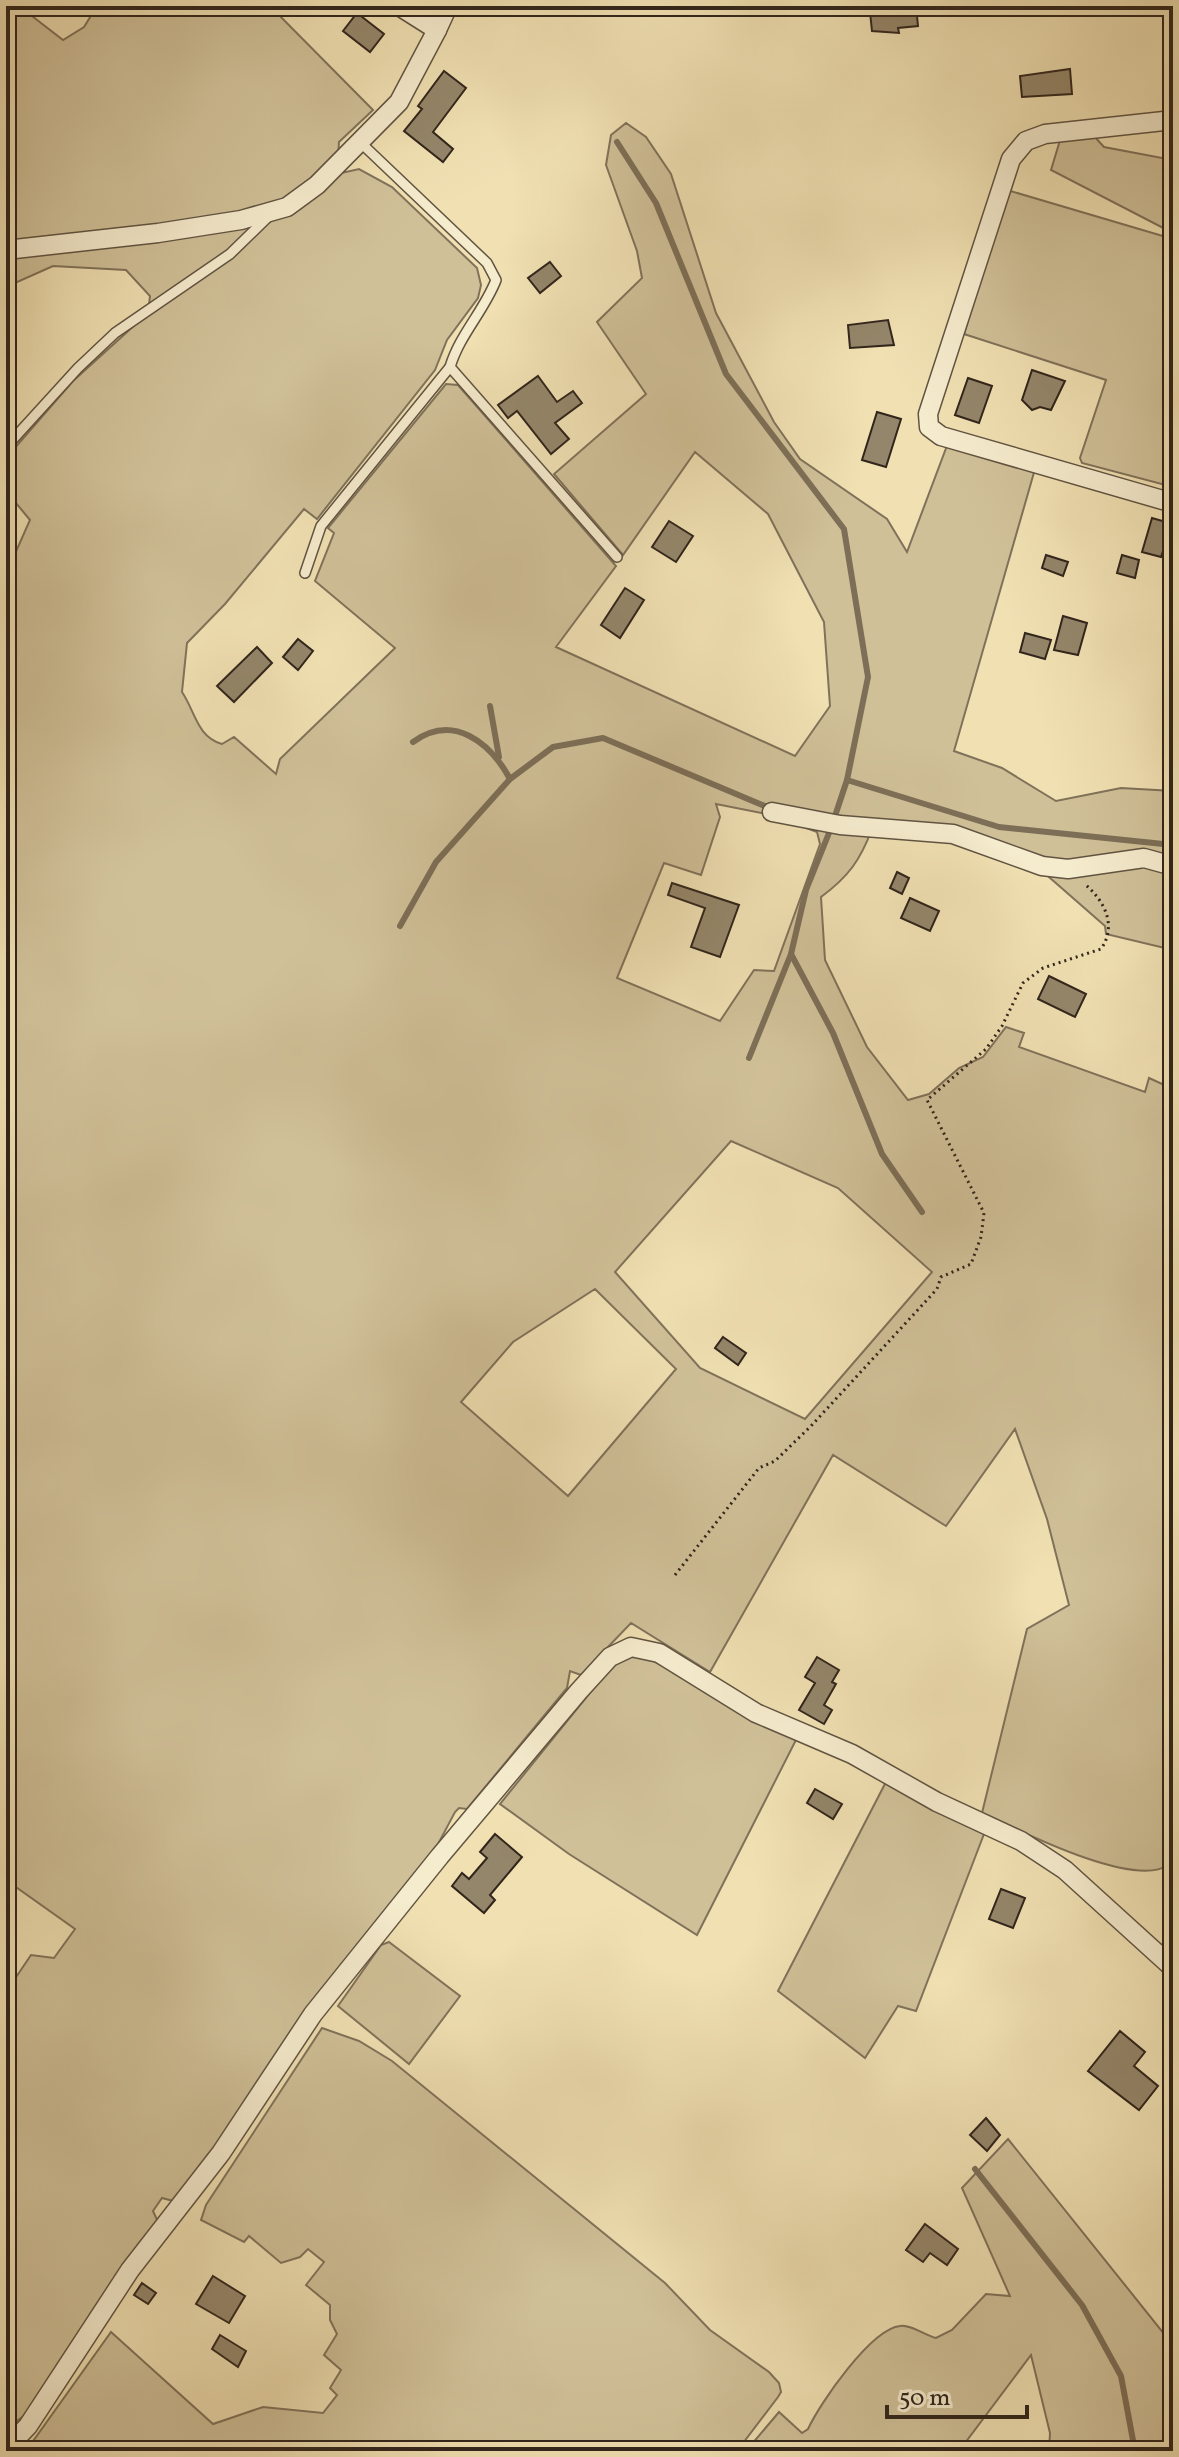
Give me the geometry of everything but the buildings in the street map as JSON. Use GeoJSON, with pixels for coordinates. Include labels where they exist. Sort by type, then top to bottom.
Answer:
{"type":"FeatureCollection","features":[{"type":"Feature","properties":{"kind":"street"},"geometry":{"type":"LineString","coordinates":[[399,6],[437,30]]}},
{"type":"Feature","properties":{"kind":"street"},"geometry":{"type":"LineString","coordinates":[[6,250],[158,233],[241,220],[287,207],[317,185],[399,102],[448,6]]}},
{"type":"Feature","properties":{"kind":"street"},"geometry":{"type":"LineString","coordinates":[[1173,120],[1045,134],[1026,141],[1011,159],[928,414],[929,427],[941,436],[1173,503]]}},
{"type":"Feature","properties":{"kind":"street"},"geometry":{"type":"LineString","coordinates":[[772,812],[832,824],[953,834],[1042,866],[1068,869],[1144,858],[1173,866]]}},
{"type":"Feature","properties":{"kind":"street"},"geometry":{"type":"LineString","coordinates":[[6,2450],[28,2426],[130,2270],[221,2153],[313,2014],[440,1856],[579,1691],[610,1657],[631,1647],[659,1653],[756,1713],[852,1754],[937,1802],[1021,1841],[1065,1870],[1173,1968]]}},
{"type":"Feature","properties":{"kind":"lane"},"geometry":{"type":"LineString","coordinates":[[305,573],[321,526],[450,367],[458,342],[490,296],[496,280],[487,263],[361,143]]}},
{"type":"Feature","properties":{"kind":"lane"},"geometry":{"type":"LineString","coordinates":[[6,447],[115,333],[230,254],[275,210]]}},
{"type":"Feature","properties":{"kind":"lane"},"geometry":{"type":"LineString","coordinates":[[450,367],[617,557]]}},
{"type":"Feature","properties":{"kind":"path"},"geometry":{"type":"LineString","coordinates":[[1165,665],[1173,638]]}},
{"type":"Feature","properties":{"kind":"path"},"geometry":{"type":"LineString","coordinates":[[675,1575],[759,1468],[775,1461],[811,1426],[937,1289],[941,1277],[971,1264],[981,1237],[984,1213],[927,1100],[986,1049],[1002,1026],[1023,983],[1043,968],[1101,949],[1110,928],[1106,909],[1068,869]]}},
{"type":"Feature","properties":{"kind":"shaded area"},"geometry":{"type":"Polygon","coordinates":[[[6,6],[19,6],[63,40],[84,27],[97,6],[270,6],[373,110],[339,142],[337,174],[359,169],[392,187],[477,268],[481,285],[478,298],[447,340],[435,370],[317,519],[304,509],[225,604],[187,643],[182,692],[202,729],[207,736],[222,744],[234,737],[276,774],[280,759],[395,648],[315,581],[334,533],[328,528],[446,384],[458,385],[616,566],[556,647],[795,756],[830,706],[824,622],[768,514],[695,452],[623,555],[554,474],[646,394],[597,322],[642,278],[637,251],[606,165],[611,135],[626,123],[646,137],[671,174],[716,313],[774,422],[800,459],[887,519],[907,552],[948,443],[1035,469],[954,751],[1002,768],[1056,801],[1121,788],[1173,791],[1173,950],[1106,934],[1105,926],[1018,850],[872,829],[852,868],[821,897],[825,960],[867,1047],[908,1100],[929,1094],[959,1068],[983,1057],[1006,1027],[1024,1033],[1019,1047],[1145,1092],[1149,1078],[1173,1089],[1173,1868],[1168,1865],[1152,1870],[1130,1869],[1104,1864],[982,1813],[1027,1629],[1069,1605],[1047,1519],[1015,1429],[946,1526],[833,1455],[710,1672],[631,1623],[581,1675],[570,1671],[567,1688],[467,1809],[459,1808],[455,1812],[437,1846],[318,1999],[177,2202],[162,2198],[153,2211],[159,2224],[25,2415],[6,2429],[6,1992],[31,1955],[54,1958],[75,1929],[6,1880],[6,574],[30,520],[6,491],[6,458],[73,381],[148,313],[150,296],[126,270],[53,266],[6,287],[6,6]],[[716,804],[720,817],[701,875],[664,863],[617,978],[720,1021],[754,970],[774,971],[820,844],[817,832],[772,815],[716,804]],[[731,1141],[615,1272],[700,1368],[805,1419],[932,1272],[838,1188],[731,1141]],[[595,1289],[513,1342],[461,1402],[568,1496],[676,1369],[595,1289]]]}},
{"type":"Feature","properties":{"kind":"shaded area"},"geometry":{"type":"Polygon","coordinates":[[[1093,135],[1104,147],[1173,160],[1173,233],[1051,170],[1061,137],[1093,135]]]}},
{"type":"Feature","properties":{"kind":"shaded area"},"geometry":{"type":"Polygon","coordinates":[[[1007,190],[1173,239],[1173,487],[1082,463],[1080,458],[1106,380],[964,334],[1007,190]]]}},
{"type":"Feature","properties":{"kind":"shaded area"},"geometry":{"type":"Polygon","coordinates":[[[642,1655],[798,1736],[697,1935],[569,1854],[500,1804],[610,1668],[622,1657],[642,1655]]]}},
{"type":"Feature","properties":{"kind":"shaded area"},"geometry":{"type":"Polygon","coordinates":[[[887,1780],[984,1834],[916,2011],[898,2006],[865,2058],[778,1991],[887,1780]]]}},
{"type":"Feature","properties":{"kind":"shaded area"},"geometry":{"type":"Polygon","coordinates":[[[389,1942],[460,1996],[409,2064],[338,2006],[381,1945],[389,1942]]]}},
{"type":"Feature","properties":{"kind":"shaded area"},"geometry":{"type":"Polygon","coordinates":[[[322,2028],[359,2041],[392,2061],[665,2283],[710,2330],[769,2372],[779,2383],[781,2392],[737,2451],[26,2451],[111,2332],[213,2424],[263,2407],[323,2413],[337,2395],[330,2388],[341,2370],[324,2355],[337,2334],[330,2320],[330,2305],[306,2285],[324,2262],[308,2249],[300,2257],[281,2263],[249,2236],[244,2242],[201,2220],[206,2205],[322,2028]]]}},
{"type":"Feature","properties":{"kind":"shaded area"},"geometry":{"type":"Polygon","coordinates":[[[1008,2139],[1173,2345],[1173,2451],[1049,2451],[1050,2433],[1031,2355],[959,2451],[757,2451],[755,2445],[746,2451],[779,2412],[802,2433],[808,2429],[823,2402],[848,2369],[888,2330],[904,2326],[936,2338],[952,2330],[986,2294],[1010,2296],[962,2188],[1008,2139]]]}},
{"type":"Feature","properties":{"kind":"waterway"},"geometry":{"type":"LineString","coordinates":[[617,142],[656,203],[726,374],[844,529],[868,677],[847,780]]}},
{"type":"Feature","properties":{"kind":"waterway"},"geometry":{"type":"LineString","coordinates":[[490,706],[499,757]]}},
{"type":"Feature","properties":{"kind":"waterway"},"geometry":{"type":"LineString","coordinates":[[413,742],[442,730],[456,731],[481,743],[510,779]]}},
{"type":"Feature","properties":{"kind":"waterway"},"geometry":{"type":"LineString","coordinates":[[400,926],[436,862],[510,779],[553,747],[603,738],[772,809]]}},
{"type":"Feature","properties":{"kind":"waterway"},"geometry":{"type":"LineString","coordinates":[[833,822],[847,780],[999,827],[1173,845]]}},
{"type":"Feature","properties":{"kind":"waterway"},"geometry":{"type":"LineString","coordinates":[[831,828],[806,890],[791,954],[833,1033],[882,1154],[922,1212]]}},
{"type":"Feature","properties":{"kind":"waterway"},"geometry":{"type":"LineString","coordinates":[[749,1058],[791,954]]}},
{"type":"Feature","properties":{"kind":"waterway"},"geometry":{"type":"LineString","coordinates":[[975,2169],[1082,2305],[1121,2376],[1135,2451]]}}]}
